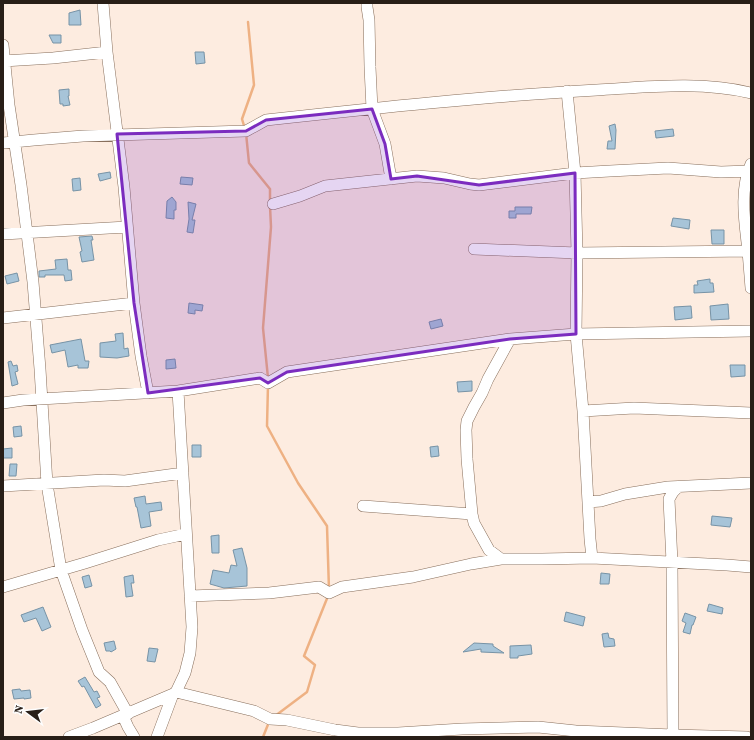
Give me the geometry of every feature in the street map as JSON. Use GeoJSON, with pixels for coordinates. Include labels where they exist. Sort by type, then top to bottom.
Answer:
{"type":"FeatureCollection","features":[{"type":"Feature","properties":{"kind":"street"},"geometry":{"type":"LineString","coordinates":[[103,3],[107,52],[124,187],[134,303],[141,356],[148,393]]}},
{"type":"Feature","properties":{"kind":"street"},"geometry":{"type":"LineString","coordinates":[[367,3],[372,109],[385,144],[391,179]]}},
{"type":"Feature","properties":{"kind":"street"},"geometry":{"type":"LineString","coordinates":[[3,45],[9,105],[8,143],[21,186],[33,282],[47,484],[61,570],[82,630],[99,672],[110,682],[125,715],[128,727],[134,737]]}},
{"type":"Feature","properties":{"kind":"street"},"geometry":{"type":"LineString","coordinates":[[4,61],[53,58],[107,52]]}},
{"type":"Feature","properties":{"kind":"street"},"geometry":{"type":"LineString","coordinates":[[8,143],[117,134],[246,131],[266,120],[487,97],[679,86],[734,89],[751,93]]}},
{"type":"Feature","properties":{"kind":"street"},"geometry":{"type":"LineString","coordinates":[[567,92],[575,173],[577,253],[576,334],[583,411],[592,558]]}},
{"type":"Feature","properties":{"kind":"street"},"geometry":{"type":"LineString","coordinates":[[273,204],[300,196],[325,186],[417,176],[444,178],[479,185],[610,170],[668,168],[721,172],[749,168],[744,204],[744,220],[749,251],[751,288]]}},
{"type":"Feature","properties":{"kind":"street"},"geometry":{"type":"LineString","coordinates":[[3,234],[127,227]]}},
{"type":"Feature","properties":{"kind":"street"},"geometry":{"type":"LineString","coordinates":[[474,249],[577,253],[749,251]]}},
{"type":"Feature","properties":{"kind":"street"},"geometry":{"type":"LineString","coordinates":[[3,318],[134,303]]}},
{"type":"Feature","properties":{"kind":"street"},"geometry":{"type":"LineString","coordinates":[[3,403],[41,399],[178,391],[260,378],[268,383],[288,372],[510,338],[576,334],[751,331]]}},
{"type":"Feature","properties":{"kind":"street"},"geometry":{"type":"LineString","coordinates":[[501,559],[489,550],[474,523],[467,459],[466,430],[467,421],[510,338]]}},
{"type":"Feature","properties":{"kind":"street"},"geometry":{"type":"LineString","coordinates":[[157,737],[174,693],[185,672],[190,653],[192,627],[178,391]]}},
{"type":"Feature","properties":{"kind":"street"},"geometry":{"type":"LineString","coordinates":[[583,411],[634,408],[751,413]]}},
{"type":"Feature","properties":{"kind":"street"},"geometry":{"type":"LineString","coordinates":[[3,486],[104,480],[124,481],[183,473]]}},
{"type":"Feature","properties":{"kind":"street"},"geometry":{"type":"LineString","coordinates":[[588,502],[601,501],[625,494],[668,486],[678,487],[751,483]]}},
{"type":"Feature","properties":{"kind":"street"},"geometry":{"type":"LineString","coordinates":[[673,736],[672,562],[669,499],[678,487]]}},
{"type":"Feature","properties":{"kind":"street"},"geometry":{"type":"LineString","coordinates":[[658,488],[664,492],[669,499]]}},
{"type":"Feature","properties":{"kind":"street"},"geometry":{"type":"LineString","coordinates":[[363,506],[472,514]]}},
{"type":"Feature","properties":{"kind":"street"},"geometry":{"type":"LineString","coordinates":[[3,587],[158,540],[186,534]]}},
{"type":"Feature","properties":{"kind":"street"},"geometry":{"type":"LineString","coordinates":[[190,596],[269,593],[319,587],[329,594],[342,586],[413,577],[501,559],[542,560],[592,558],[751,567]]}},
{"type":"Feature","properties":{"kind":"street"},"geometry":{"type":"LineString","coordinates":[[69,737],[125,715],[174,693],[254,711],[270,719],[286,720],[358,733],[398,735],[462,728],[538,727],[576,731],[673,736],[747,737]]}},
{"type":"Feature","properties":{"kind":"highlighted area"},"geometry":{"type":"Polygon","coordinates":[[[372,109],[385,144],[391,179],[417,176],[479,185],[575,173],[576,334],[510,339],[287,372],[268,383],[260,378],[148,393],[134,303],[117,134],[246,131],[266,120],[372,109]]]}},
{"type":"Feature","properties":{"kind":"building"},"geometry":{"type":"Polygon","coordinates":[[[80,10],[81,25],[69,25],[69,13],[80,10]]]}},
{"type":"Feature","properties":{"kind":"building"},"geometry":{"type":"Polygon","coordinates":[[[49,35],[61,35],[61,43],[53,43],[49,35]]]}},
{"type":"Feature","properties":{"kind":"building"},"geometry":{"type":"Polygon","coordinates":[[[195,52],[204,52],[205,63],[196,64],[195,52]]]}},
{"type":"Feature","properties":{"kind":"building"},"geometry":{"type":"Polygon","coordinates":[[[69,89],[68,96],[70,105],[63,106],[63,104],[60,104],[59,90],[69,89]]]}},
{"type":"Feature","properties":{"kind":"building"},"geometry":{"type":"Polygon","coordinates":[[[615,124],[615,149],[607,149],[608,141],[612,141],[609,126],[615,124]]]}},
{"type":"Feature","properties":{"kind":"building"},"geometry":{"type":"Polygon","coordinates":[[[673,129],[674,136],[656,138],[655,131],[673,129]]]}},
{"type":"Feature","properties":{"kind":"building"},"geometry":{"type":"Polygon","coordinates":[[[110,172],[111,178],[100,181],[98,174],[110,172]]]}},
{"type":"Feature","properties":{"kind":"building"},"geometry":{"type":"Polygon","coordinates":[[[181,177],[193,178],[192,185],[180,184],[181,177]]]}},
{"type":"Feature","properties":{"kind":"building"},"geometry":{"type":"Polygon","coordinates":[[[80,178],[81,190],[73,191],[72,179],[80,178]]]}},
{"type":"Feature","properties":{"kind":"building"},"geometry":{"type":"Polygon","coordinates":[[[172,197],[176,202],[174,219],[166,218],[167,201],[172,197]]]}},
{"type":"Feature","properties":{"kind":"building"},"geometry":{"type":"Polygon","coordinates":[[[188,202],[196,204],[192,220],[195,220],[193,233],[187,232],[189,219],[188,202]]]}},
{"type":"Feature","properties":{"kind":"building"},"geometry":{"type":"Polygon","coordinates":[[[515,207],[532,207],[531,214],[516,214],[516,218],[509,218],[509,211],[515,211],[515,207]]]}},
{"type":"Feature","properties":{"kind":"building"},"geometry":{"type":"Polygon","coordinates":[[[673,218],[690,220],[689,229],[671,226],[673,218]]]}},
{"type":"Feature","properties":{"kind":"building"},"geometry":{"type":"Polygon","coordinates":[[[711,230],[724,230],[724,244],[712,244],[711,230]]]}},
{"type":"Feature","properties":{"kind":"building"},"geometry":{"type":"Polygon","coordinates":[[[92,236],[93,240],[91,240],[94,260],[82,262],[80,252],[82,251],[79,237],[92,236]]]}},
{"type":"Feature","properties":{"kind":"building"},"geometry":{"type":"Polygon","coordinates":[[[67,259],[68,270],[71,270],[72,280],[65,281],[64,275],[45,275],[45,277],[39,277],[39,271],[56,269],[55,260],[67,259]]]}},
{"type":"Feature","properties":{"kind":"building"},"geometry":{"type":"Polygon","coordinates":[[[17,273],[19,281],[7,284],[5,276],[17,273]]]}},
{"type":"Feature","properties":{"kind":"building"},"geometry":{"type":"Polygon","coordinates":[[[710,279],[710,283],[713,283],[714,292],[694,293],[694,285],[698,285],[697,281],[710,279]]]}},
{"type":"Feature","properties":{"kind":"building"},"geometry":{"type":"Polygon","coordinates":[[[189,303],[203,305],[202,311],[195,310],[195,314],[188,313],[189,303]]]}},
{"type":"Feature","properties":{"kind":"building"},"geometry":{"type":"Polygon","coordinates":[[[728,304],[729,319],[711,320],[710,306],[728,304]]]}},
{"type":"Feature","properties":{"kind":"building"},"geometry":{"type":"Polygon","coordinates":[[[691,306],[692,318],[675,320],[674,307],[691,306]]]}},
{"type":"Feature","properties":{"kind":"building"},"geometry":{"type":"Polygon","coordinates":[[[441,319],[443,326],[431,329],[429,322],[441,319]]]}},
{"type":"Feature","properties":{"kind":"building"},"geometry":{"type":"Polygon","coordinates":[[[123,333],[124,349],[128,348],[129,356],[117,358],[100,357],[100,343],[116,341],[115,334],[123,333]]]}},
{"type":"Feature","properties":{"kind":"building"},"geometry":{"type":"Polygon","coordinates":[[[81,339],[85,361],[89,361],[88,368],[78,368],[78,365],[68,367],[65,350],[52,353],[50,345],[81,339]]]}},
{"type":"Feature","properties":{"kind":"building"},"geometry":{"type":"Polygon","coordinates":[[[175,359],[176,368],[166,369],[166,360],[175,359]]]}},
{"type":"Feature","properties":{"kind":"building"},"geometry":{"type":"Polygon","coordinates":[[[11,361],[13,366],[17,365],[18,371],[15,372],[18,384],[12,386],[8,362],[11,361]]]}},
{"type":"Feature","properties":{"kind":"building"},"geometry":{"type":"Polygon","coordinates":[[[730,365],[745,365],[745,376],[731,377],[730,365]]]}},
{"type":"Feature","properties":{"kind":"building"},"geometry":{"type":"Polygon","coordinates":[[[472,381],[472,391],[458,392],[457,382],[472,381]]]}},
{"type":"Feature","properties":{"kind":"building"},"geometry":{"type":"Polygon","coordinates":[[[21,426],[22,436],[14,437],[13,427],[21,426]]]}},
{"type":"Feature","properties":{"kind":"building"},"geometry":{"type":"Polygon","coordinates":[[[192,445],[201,445],[201,457],[192,457],[192,445]]]}},
{"type":"Feature","properties":{"kind":"building"},"geometry":{"type":"Polygon","coordinates":[[[438,446],[439,456],[431,457],[430,447],[438,446]]]}},
{"type":"Feature","properties":{"kind":"building"},"geometry":{"type":"Polygon","coordinates":[[[12,448],[12,458],[3,458],[3,449],[12,448]]]}},
{"type":"Feature","properties":{"kind":"building"},"geometry":{"type":"Polygon","coordinates":[[[10,464],[17,464],[16,476],[9,476],[10,464]]]}},
{"type":"Feature","properties":{"kind":"building"},"geometry":{"type":"Polygon","coordinates":[[[145,496],[146,504],[161,502],[162,510],[149,512],[151,526],[141,528],[134,498],[145,496]]]}},
{"type":"Feature","properties":{"kind":"building"},"geometry":{"type":"Polygon","coordinates":[[[712,516],[732,518],[730,527],[711,525],[712,516]]]}},
{"type":"Feature","properties":{"kind":"building"},"geometry":{"type":"Polygon","coordinates":[[[219,535],[219,553],[212,553],[211,536],[219,535]]]}},
{"type":"Feature","properties":{"kind":"building"},"geometry":{"type":"Polygon","coordinates":[[[242,548],[247,568],[247,586],[224,588],[210,584],[213,570],[229,573],[231,565],[237,566],[233,550],[242,548]]]}},
{"type":"Feature","properties":{"kind":"building"},"geometry":{"type":"Polygon","coordinates":[[[601,573],[610,574],[609,584],[600,584],[601,573]]]}},
{"type":"Feature","properties":{"kind":"building"},"geometry":{"type":"Polygon","coordinates":[[[89,575],[92,586],[85,588],[82,577],[89,575]]]}},
{"type":"Feature","properties":{"kind":"building"},"geometry":{"type":"Polygon","coordinates":[[[133,575],[134,583],[131,583],[133,596],[126,597],[124,577],[133,575]]]}},
{"type":"Feature","properties":{"kind":"building"},"geometry":{"type":"Polygon","coordinates":[[[709,604],[723,608],[722,614],[707,611],[709,604]]]}},
{"type":"Feature","properties":{"kind":"building"},"geometry":{"type":"Polygon","coordinates":[[[43,607],[51,627],[42,631],[36,618],[24,622],[21,615],[43,607]]]}},
{"type":"Feature","properties":{"kind":"building"},"geometry":{"type":"Polygon","coordinates":[[[566,612],[585,617],[583,626],[564,621],[566,612]]]}},
{"type":"Feature","properties":{"kind":"building"},"geometry":{"type":"Polygon","coordinates":[[[685,613],[696,617],[690,634],[683,632],[686,623],[682,621],[685,613]]]}},
{"type":"Feature","properties":{"kind":"building"},"geometry":{"type":"Polygon","coordinates":[[[608,633],[609,638],[614,639],[615,646],[604,647],[602,634],[608,633]]]}},
{"type":"Feature","properties":{"kind":"building"},"geometry":{"type":"Polygon","coordinates":[[[114,641],[116,649],[111,652],[106,651],[104,643],[114,641]]]}},
{"type":"Feature","properties":{"kind":"building"},"geometry":{"type":"Polygon","coordinates":[[[474,643],[493,644],[493,646],[504,653],[481,652],[481,649],[463,652],[474,643]]]}},
{"type":"Feature","properties":{"kind":"building"},"geometry":{"type":"Polygon","coordinates":[[[531,645],[532,654],[518,656],[518,658],[510,658],[510,646],[531,645]]]}},
{"type":"Feature","properties":{"kind":"building"},"geometry":{"type":"Polygon","coordinates":[[[149,648],[158,649],[155,662],[147,661],[149,648]]]}},
{"type":"Feature","properties":{"kind":"building"},"geometry":{"type":"Polygon","coordinates":[[[85,677],[94,692],[97,691],[100,697],[97,698],[101,705],[96,708],[84,686],[82,687],[78,681],[85,677]]]}},
{"type":"Feature","properties":{"kind":"building"},"geometry":{"type":"Polygon","coordinates":[[[20,689],[21,691],[30,690],[31,698],[14,699],[12,690],[20,689]]]}},
{"type":"Feature","properties":{"kind":"waterway"},"geometry":{"type":"LineString","coordinates":[[245,129],[242,119],[254,85],[248,22]]}},
{"type":"Feature","properties":{"kind":"waterway"},"geometry":{"type":"LineString","coordinates":[[246,133],[249,163],[270,189],[270,201]]}},
{"type":"Feature","properties":{"kind":"waterway"},"geometry":{"type":"LineString","coordinates":[[268,378],[263,328],[271,227],[270,206]]}},
{"type":"Feature","properties":{"kind":"waterway"},"geometry":{"type":"LineString","coordinates":[[268,385],[267,426],[298,483],[327,526],[329,590]]}},
{"type":"Feature","properties":{"kind":"waterway"},"geometry":{"type":"LineString","coordinates":[[275,716],[307,692],[315,665],[304,656],[328,596]]}},
{"type":"Feature","properties":{"kind":"waterway"},"geometry":{"type":"LineString","coordinates":[[263,737],[269,722]]}}]}
